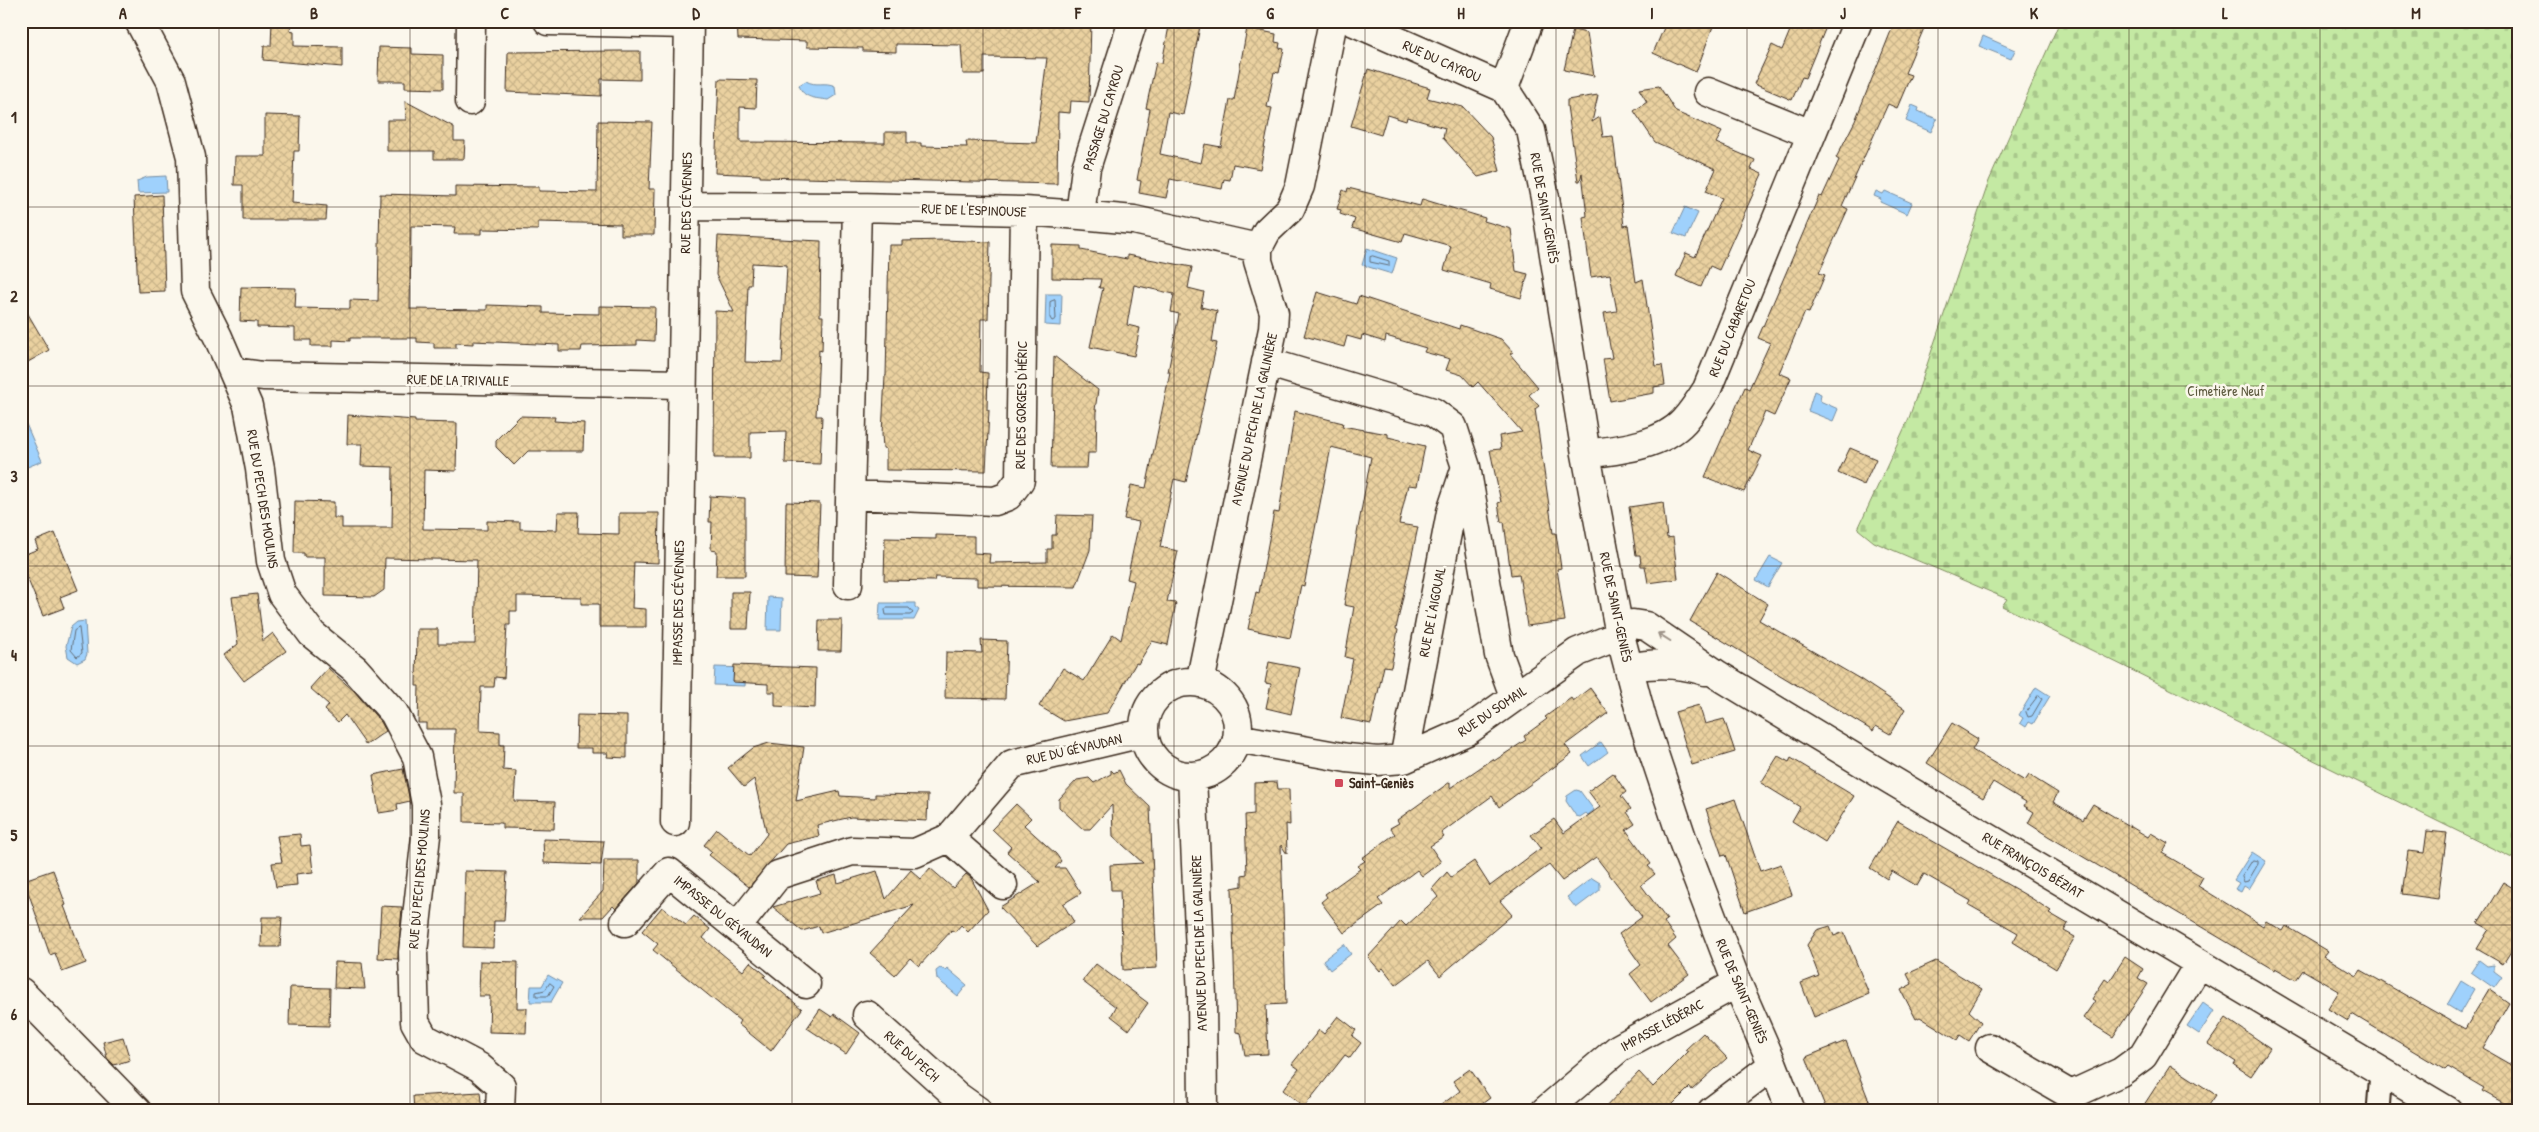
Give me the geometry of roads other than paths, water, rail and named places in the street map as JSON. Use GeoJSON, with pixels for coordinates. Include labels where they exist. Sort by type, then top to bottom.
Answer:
{"type":"FeatureCollection","features":[{"type":"Feature","properties":{"kind":"street","name":"RUE DU PECH DES MOULINS"},"geometry":{"type":"LineString","coordinates":[[138,21],[171,81],[191,157],[192,255],[195,292],[234,372],[248,406],[260,469],[271,561],[282,594],[312,634],[356,669],[394,713],[417,757],[426,804],[426,836],[412,952],[415,1022],[424,1038],[479,1067],[501,1086],[500,1111]]}},
{"type":"Feature","properties":{"kind":"street"},"geometry":{"type":"LineString","coordinates":[[470,101],[471,21]]}},
{"type":"Feature","properties":{"kind":"street"},"geometry":{"type":"LineString","coordinates":[[548,21],[689,23]]}},
{"type":"Feature","properties":{"kind":"street","name":"PASSAGE DU CAYROU"},"geometry":{"type":"LineString","coordinates":[[1080,215],[1086,168],[1133,21]]}},
{"type":"Feature","properties":{"kind":"street"},"geometry":{"type":"LineString","coordinates":[[1258,248],[1266,231],[1290,209],[1300,186],[1333,21]]}},
{"type":"Feature","properties":{"kind":"street","name":"RUE DU CAYROU"},"geometry":{"type":"LineString","coordinates":[[1352,21],[1504,88]]}},
{"type":"Feature","properties":{"kind":"street"},"geometry":{"type":"LineString","coordinates":[[1504,88],[1529,21]]}},
{"type":"Feature","properties":{"kind":"street","name":"RUE DU CABARETOU"},"geometry":{"type":"LineString","coordinates":[[1586,454],[1643,444],[1683,422],[1697,405],[1707,389],[1858,21]]}},
{"type":"Feature","properties":{"kind":"street","name":"RUE DES CÉVENNES"},"geometry":{"type":"LineString","coordinates":[[682,384],[689,23]]}},
{"type":"Feature","properties":{"kind":"street","name":"RUE DE SAINT-GENIÈS"},"geometry":{"type":"LineString","coordinates":[[1504,88],[1531,130],[1545,198],[1586,454],[1620,631],[1641,715],[1684,844],[1736,983],[1774,1066],[1791,1111]]}},
{"type":"Feature","properties":{"kind":"street"},"geometry":{"type":"LineString","coordinates":[[1708,92],[1811,134]]}},
{"type":"Feature","properties":{"kind":"street","name":"RUE DE L'ESPINOUSE"},"geometry":{"type":"LineString","coordinates":[[686,206],[856,207],[1080,215],[1134,220],[1258,248]]}},
{"type":"Feature","properties":{"kind":"street"},"geometry":{"type":"LineString","coordinates":[[848,585],[856,207]]}},
{"type":"Feature","properties":{"kind":"street","name":"RUE DES GORGES D'HÉRIC"},"geometry":{"type":"LineString","coordinates":[[851,496],[995,500],[1008,496],[1020,480],[1024,212]]}},
{"type":"Feature","properties":{"kind":"street","name":"AVENUE DU PECH DE LA GALINIÈRE"},"geometry":{"type":"LineString","coordinates":[[1200,683],[1273,329],[1274,313],[1258,260],[1258,248]]}},
{"type":"Feature","properties":{"kind":"street"},"geometry":{"type":"LineString","coordinates":[[1266,362],[1433,412],[1453,427],[1466,467],[1499,656],[1514,696]]}},
{"type":"Feature","properties":{"kind":"street","name":"RUE DE LA TRIVALLE"},"geometry":{"type":"LineString","coordinates":[[234,372],[263,376],[682,384]]}},
{"type":"Feature","properties":{"kind":"street","name":"IMPASSE DES CÉVENNES"},"geometry":{"type":"LineString","coordinates":[[675,822],[682,384]]}},
{"type":"Feature","properties":{"kind":"street","name":"RUE DE L'AIGOUAL"},"geometry":{"type":"LineString","coordinates":[[1404,759],[1451,512],[1466,467]]}},
{"type":"Feature","properties":{"kind":"street","name":"RUE FRANÇOIS BÉZIAT"},"geometry":{"type":"LineString","coordinates":[[1620,631],[1633,624],[1646,626],[1718,675],[2448,1111]]}},
{"type":"Feature","properties":{"kind":"street","name":"RUE DU SOMAIL"},"geometry":{"type":"LineString","coordinates":[[1237,738],[1347,758],[1377,761],[1404,759],[1467,730],[1578,652],[1620,631]]}},
{"type":"Feature","properties":{"kind":"street"},"geometry":{"type":"LineString","coordinates":[[1629,668],[1660,663],[1678,664],[1718,675]]}},
{"type":"Feature","properties":{"kind":"street"},"geometry":{"type":"LineString","coordinates":[[1186,682],[1200,683],[1214,688],[1225,697],[1233,709],[1237,724],[1237,738],[1231,753],[1221,765],[1208,773],[1192,776],[1178,774],[1165,768],[1154,759],[1147,747],[1143,733],[1145,719],[1150,705],[1159,694],[1172,686],[1186,682]]}},
{"type":"Feature","properties":{"kind":"street","name":"RUE DU GÉVAUDAN"},"geometry":{"type":"LineString","coordinates":[[737,927],[778,875],[852,851],[915,853],[949,838],[1012,764],[1143,733]]}},
{"type":"Feature","properties":{"kind":"street","name":"AVENUE DU PECH DE LA GALINIÈRE"},"geometry":{"type":"LineString","coordinates":[[1192,776],[1202,996],[1203,1111]]}},
{"type":"Feature","properties":{"kind":"street"},"geometry":{"type":"LineString","coordinates":[[949,838],[1003,885]]}},
{"type":"Feature","properties":{"kind":"street","name":"IMPASSE DU GÉVAUDAN"},"geometry":{"type":"LineString","coordinates":[[624,922],[669,872],[806,984]]}},
{"type":"Feature","properties":{"kind":"street"},"geometry":{"type":"LineString","coordinates":[[1990,1048],[2071,1095],[2121,1072],[2143,1056],[2199,964]]}},
{"type":"Feature","properties":{"kind":"street","name":"IMPASSE LÉDÉRAC"},"geometry":{"type":"LineString","coordinates":[[1545,1111],[1619,1048],[1736,983]]}},
{"type":"Feature","properties":{"kind":"street"},"geometry":{"type":"LineString","coordinates":[[21,992],[137,1111]]}},
{"type":"Feature","properties":{"kind":"street","name":"RUE DU PECH"},"geometry":{"type":"LineString","coordinates":[[867,1015],[961,1106]]}},
{"type":"Feature","properties":{"kind":"street"},"geometry":{"type":"LineString","coordinates":[[1712,1111],[1774,1066]]}},
{"type":"Feature","properties":{"kind":"street"},"geometry":{"type":"LineString","coordinates":[[2378,1111],[2381,1072]]}},
{"type":"Feature","properties":{"kind":"water"},"geometry":{"type":"Polygon","coordinates":[[[1983,36],[2015,50],[2011,59],[1979,46],[1983,36]]]}},
{"type":"Feature","properties":{"kind":"water"},"geometry":{"type":"Polygon","coordinates":[[[806,81],[813,84],[835,86],[836,95],[828,100],[807,95],[801,90],[799,85],[806,81]]]}},
{"type":"Feature","properties":{"kind":"water"},"geometry":{"type":"Polygon","coordinates":[[[1912,105],[1919,108],[1918,111],[1937,119],[1931,132],[1906,121],[1912,105]]]}},
{"type":"Feature","properties":{"kind":"water"},"geometry":{"type":"Polygon","coordinates":[[[166,176],[167,192],[138,193],[137,181],[147,177],[166,176]]]}},
{"type":"Feature","properties":{"kind":"water"},"geometry":{"type":"Polygon","coordinates":[[[1876,191],[1883,194],[1885,191],[1912,203],[1907,214],[1880,202],[1881,199],[1874,196],[1876,191]]]}},
{"type":"Feature","properties":{"kind":"water"},"geometry":{"type":"Polygon","coordinates":[[[1685,207],[1698,213],[1686,238],[1673,233],[1685,207]]]}},
{"type":"Feature","properties":{"kind":"water"},"geometry":{"type":"Polygon","coordinates":[[[1367,248],[1397,258],[1392,274],[1362,265],[1367,248]]]}},
{"type":"Feature","properties":{"kind":"water"},"geometry":{"type":"Polygon","coordinates":[[[1046,294],[1062,294],[1061,326],[1045,325],[1046,294]]]}},
{"type":"Feature","properties":{"kind":"water"},"geometry":{"type":"Polygon","coordinates":[[[1814,391],[1821,394],[1820,401],[1838,409],[1833,421],[1808,411],[1814,391]]]}},
{"type":"Feature","properties":{"kind":"water"},"geometry":{"type":"Polygon","coordinates":[[[26,424],[42,461],[25,468],[21,460],[21,425],[26,424]]]}},
{"type":"Feature","properties":{"kind":"water"},"geometry":{"type":"Polygon","coordinates":[[[1770,557],[1782,563],[1768,587],[1756,580],[1770,557]]]}},
{"type":"Feature","properties":{"kind":"water"},"geometry":{"type":"Polygon","coordinates":[[[768,597],[782,598],[781,630],[767,630],[768,597]]]}},
{"type":"Feature","properties":{"kind":"water"},"geometry":{"type":"Polygon","coordinates":[[[880,603],[915,603],[915,607],[919,610],[914,620],[879,620],[880,603]]]}},
{"type":"Feature","properties":{"kind":"water"},"geometry":{"type":"Polygon","coordinates":[[[85,621],[87,654],[85,659],[77,663],[68,657],[66,646],[71,627],[77,622],[85,621]]]}},
{"type":"Feature","properties":{"kind":"water"},"geometry":{"type":"Polygon","coordinates":[[[715,667],[746,668],[745,686],[714,685],[715,667]]]}},
{"type":"Feature","properties":{"kind":"water"},"geometry":{"type":"Polygon","coordinates":[[[2036,687],[2050,696],[2033,724],[2029,722],[2026,727],[2020,723],[2023,718],[2019,715],[2036,687]]]}},
{"type":"Feature","properties":{"kind":"water"},"geometry":{"type":"Polygon","coordinates":[[[1601,742],[1608,752],[1589,766],[1582,756],[1601,742]]]}},
{"type":"Feature","properties":{"kind":"water"},"geometry":{"type":"Polygon","coordinates":[[[1576,790],[1580,791],[1594,810],[1588,815],[1586,813],[1580,817],[1576,816],[1566,801],[1567,796],[1576,790]]]}},
{"type":"Feature","properties":{"kind":"water"},"geometry":{"type":"Polygon","coordinates":[[[2252,852],[2266,861],[2249,889],[2244,886],[2241,892],[2235,889],[2239,883],[2234,880],[2252,852]]]}},
{"type":"Feature","properties":{"kind":"water"},"geometry":{"type":"Polygon","coordinates":[[[1592,878],[1600,883],[1600,890],[1576,908],[1567,897],[1592,878]]]}},
{"type":"Feature","properties":{"kind":"water"},"geometry":{"type":"Polygon","coordinates":[[[1344,944],[1351,954],[1330,970],[1323,960],[1344,944]]]}},
{"type":"Feature","properties":{"kind":"water"},"geometry":{"type":"Polygon","coordinates":[[[2479,960],[2487,966],[2494,965],[2494,971],[2502,977],[2494,988],[2471,972],[2479,960]]]}},
{"type":"Feature","properties":{"kind":"water"},"geometry":{"type":"Polygon","coordinates":[[[940,968],[945,970],[947,968],[967,985],[958,996],[937,979],[936,971],[940,968]]]}},
{"type":"Feature","properties":{"kind":"water"},"geometry":{"type":"Polygon","coordinates":[[[548,975],[562,983],[551,1002],[530,1002],[531,986],[542,986],[548,975]]]}},
{"type":"Feature","properties":{"kind":"water"},"geometry":{"type":"Polygon","coordinates":[[[2461,981],[2474,989],[2460,1013],[2447,1005],[2461,981]]]}},
{"type":"Feature","properties":{"kind":"water"},"geometry":{"type":"Polygon","coordinates":[[[2203,1003],[2214,1011],[2199,1034],[2187,1026],[2203,1003]]]}},
{"type":"Feature","properties":{"kind":"place","name":"Saint-Geniès"},"geometry":{"type":"Point","coordinates":[1339,783]}},
{"type":"Feature","properties":{"kind":"park label","name":"Cimetière Neuf"},"geometry":{"type":"Point","coordinates":[2226,391]}}]}
